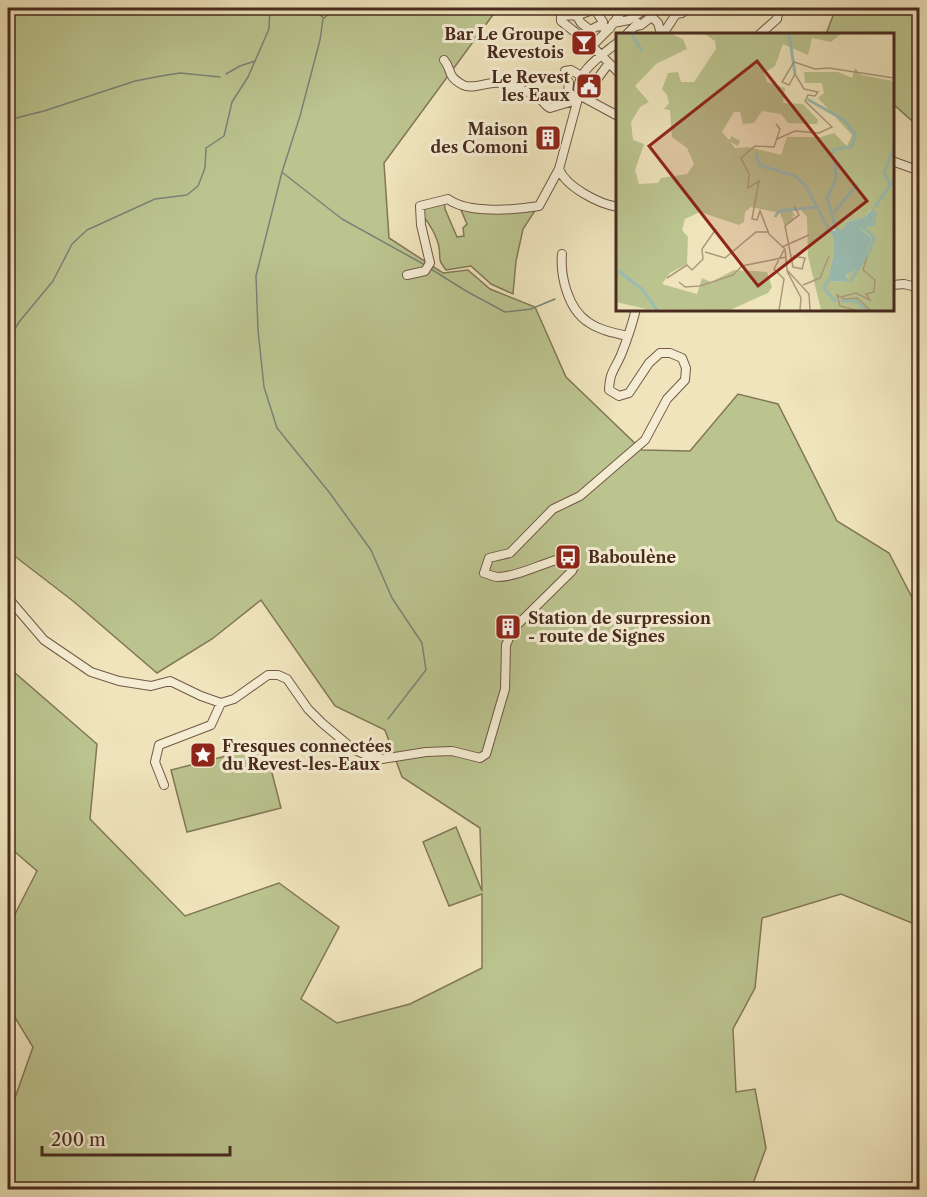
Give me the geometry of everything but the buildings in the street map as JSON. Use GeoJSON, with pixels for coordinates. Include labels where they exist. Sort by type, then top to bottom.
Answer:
{"type":"FeatureCollection","features":[{"type":"Feature","properties":{"kind":"street"},"geometry":{"type":"LineString","coordinates":[[561,15],[574,15],[595,8],[608,26]]}},
{"type":"Feature","properties":{"kind":"street"},"geometry":{"type":"LineString","coordinates":[[592,46],[622,11],[613,8]]}},
{"type":"Feature","properties":{"kind":"street"},"geometry":{"type":"LineString","coordinates":[[636,26],[647,8]]}},
{"type":"Feature","properties":{"kind":"street"},"geometry":{"type":"LineString","coordinates":[[584,39],[591,30],[598,26],[608,26],[629,20],[647,8]]}},
{"type":"Feature","properties":{"kind":"street"},"geometry":{"type":"LineString","coordinates":[[663,33],[678,10],[682,13],[687,8]]}},
{"type":"Feature","properties":{"kind":"street"},"geometry":{"type":"LineString","coordinates":[[761,33],[777,19],[779,8]]}},
{"type":"Feature","properties":{"kind":"street"},"geometry":{"type":"LineString","coordinates":[[561,15],[616,70]]}},
{"type":"Feature","properties":{"kind":"street"},"geometry":{"type":"LineString","coordinates":[[574,15],[591,30]]}},
{"type":"Feature","properties":{"kind":"street"},"geometry":{"type":"LineString","coordinates":[[628,33],[652,17],[658,23],[662,33]]}},
{"type":"Feature","properties":{"kind":"street"},"geometry":{"type":"LineString","coordinates":[[407,275],[427,267],[420,206],[448,200],[458,207],[514,211],[539,206],[558,169],[582,77],[601,55],[616,44]]}},
{"type":"Feature","properties":{"kind":"street"},"geometry":{"type":"LineString","coordinates":[[444,60],[452,77],[467,87],[498,83],[538,96],[543,104],[550,108],[578,97]]}},
{"type":"Feature","properties":{"kind":"street"},"geometry":{"type":"LineString","coordinates":[[595,82],[609,63]]}},
{"type":"Feature","properties":{"kind":"street"},"geometry":{"type":"LineString","coordinates":[[582,77],[571,70],[565,71],[569,83],[568,92],[616,115]]}},
{"type":"Feature","properties":{"kind":"street"},"geometry":{"type":"LineString","coordinates":[[894,162],[920,171]]}},
{"type":"Feature","properties":{"kind":"street"},"geometry":{"type":"LineString","coordinates":[[558,169],[572,186],[600,201],[616,206]]}},
{"type":"Feature","properties":{"kind":"street"},"geometry":{"type":"LineString","coordinates":[[562,254],[563,280],[575,308],[582,317],[599,328],[628,336]]}},
{"type":"Feature","properties":{"kind":"street"},"geometry":{"type":"LineString","coordinates":[[894,285],[904,284],[920,288]]}},
{"type":"Feature","properties":{"kind":"street"},"geometry":{"type":"LineString","coordinates":[[8,598],[44,640],[91,672],[119,681],[151,686],[170,681],[222,703],[234,699],[268,675],[278,675],[287,678],[308,709],[322,723],[353,749],[368,756],[382,759],[426,752],[452,751],[480,758],[486,754],[505,688],[506,645],[513,629],[573,571],[576,562],[574,558],[567,557],[531,570],[498,577],[484,573],[489,558],[510,553],[553,509],[579,496],[645,440],[667,399],[685,380],[686,368],[682,358],[670,353],[660,353],[649,363],[629,393],[619,396],[609,390],[610,375],[619,360],[636,310]]}},
{"type":"Feature","properties":{"kind":"street"},"geometry":{"type":"LineString","coordinates":[[164,785],[155,762],[159,745],[211,725],[222,703]]}},
{"type":"Feature","properties":{"kind":"green space"},"geometry":{"type":"Polygon","coordinates":[[[8,8],[318,8],[319,14],[324,18],[335,8],[498,8],[384,163],[389,238],[443,273],[468,270],[490,289],[535,307],[566,377],[642,450],[690,451],[738,394],[778,404],[837,521],[889,553],[919,611],[919,926],[841,894],[762,918],[755,988],[733,1029],[736,1092],[755,1089],[766,1148],[751,1189],[8,1189],[8,1109],[11,1109],[33,1047],[8,1006],[8,920],[14,916],[37,871],[8,846],[8,667],[97,744],[90,819],[185,916],[279,883],[339,927],[301,999],[337,1023],[410,1004],[482,968],[482,894],[449,906],[423,842],[456,827],[482,891],[480,828],[402,777],[385,730],[335,706],[261,600],[212,639],[157,673],[73,601],[8,551],[8,8]]]}},
{"type":"Feature","properties":{"kind":"green space"},"geometry":{"type":"Polygon","coordinates":[[[836,8],[919,8],[919,127],[894,105],[894,33],[826,33],[836,8]]]}},
{"type":"Feature","properties":{"kind":"green space"},"geometry":{"type":"Polygon","coordinates":[[[444,201],[457,237],[464,236],[463,228],[467,224],[461,210],[515,213],[536,209],[523,229],[516,261],[513,294],[491,284],[471,266],[446,270],[440,261],[435,235],[423,216],[423,208],[444,201]]]}},
{"type":"Feature","properties":{"kind":"green space"},"geometry":{"type":"Polygon","coordinates":[[[265,746],[281,808],[187,832],[171,770],[265,746]]]}},
{"type":"Feature","properties":{"kind":"waterway"},"geometry":{"type":"LineString","coordinates":[[8,341],[19,322],[53,281],[72,244],[87,230],[155,199],[187,195],[198,186],[205,168],[206,148],[224,136],[232,102],[248,77],[269,29],[270,8]]}},
{"type":"Feature","properties":{"kind":"waterway"},"geometry":{"type":"LineString","coordinates":[[323,19],[320,40],[300,116],[282,172],[256,276],[258,330],[264,387],[277,428],[329,492],[371,550],[392,598],[422,643],[426,670],[388,719]]}},
{"type":"Feature","properties":{"kind":"waterway"},"geometry":{"type":"LineString","coordinates":[[226,74],[255,61]]}},
{"type":"Feature","properties":{"kind":"waterway"},"geometry":{"type":"LineString","coordinates":[[8,120],[44,111],[135,81],[180,73],[220,77]]}},
{"type":"Feature","properties":{"kind":"waterway"},"geometry":{"type":"LineString","coordinates":[[283,173],[342,219],[425,265]]}},
{"type":"Feature","properties":{"kind":"waterway"},"geometry":{"type":"LineString","coordinates":[[431,269],[505,312],[531,309],[555,299]]}},
{"type":"Feature","properties":{"kind":"place","name":"Bar Le Groupe Revestois"},"geometry":{"type":"Point","coordinates":[584,43]}},
{"type":"Feature","properties":{"kind":"place","name":"Le Revest les Eaux"},"geometry":{"type":"Point","coordinates":[589,86]}},
{"type":"Feature","properties":{"kind":"place","name":"Maison des Comoni"},"geometry":{"type":"Point","coordinates":[548,138]}},
{"type":"Feature","properties":{"kind":"place","name":"Baboulène"},"geometry":{"type":"Point","coordinates":[568,557]}},
{"type":"Feature","properties":{"kind":"place","name":"Station de surpression - route de Signes"},"geometry":{"type":"Point","coordinates":[508,627]}},
{"type":"Feature","properties":{"kind":"place","name":"Fresques connectées du Revest-les-Eaux"},"geometry":{"type":"Point","coordinates":[203,755]}}]}
